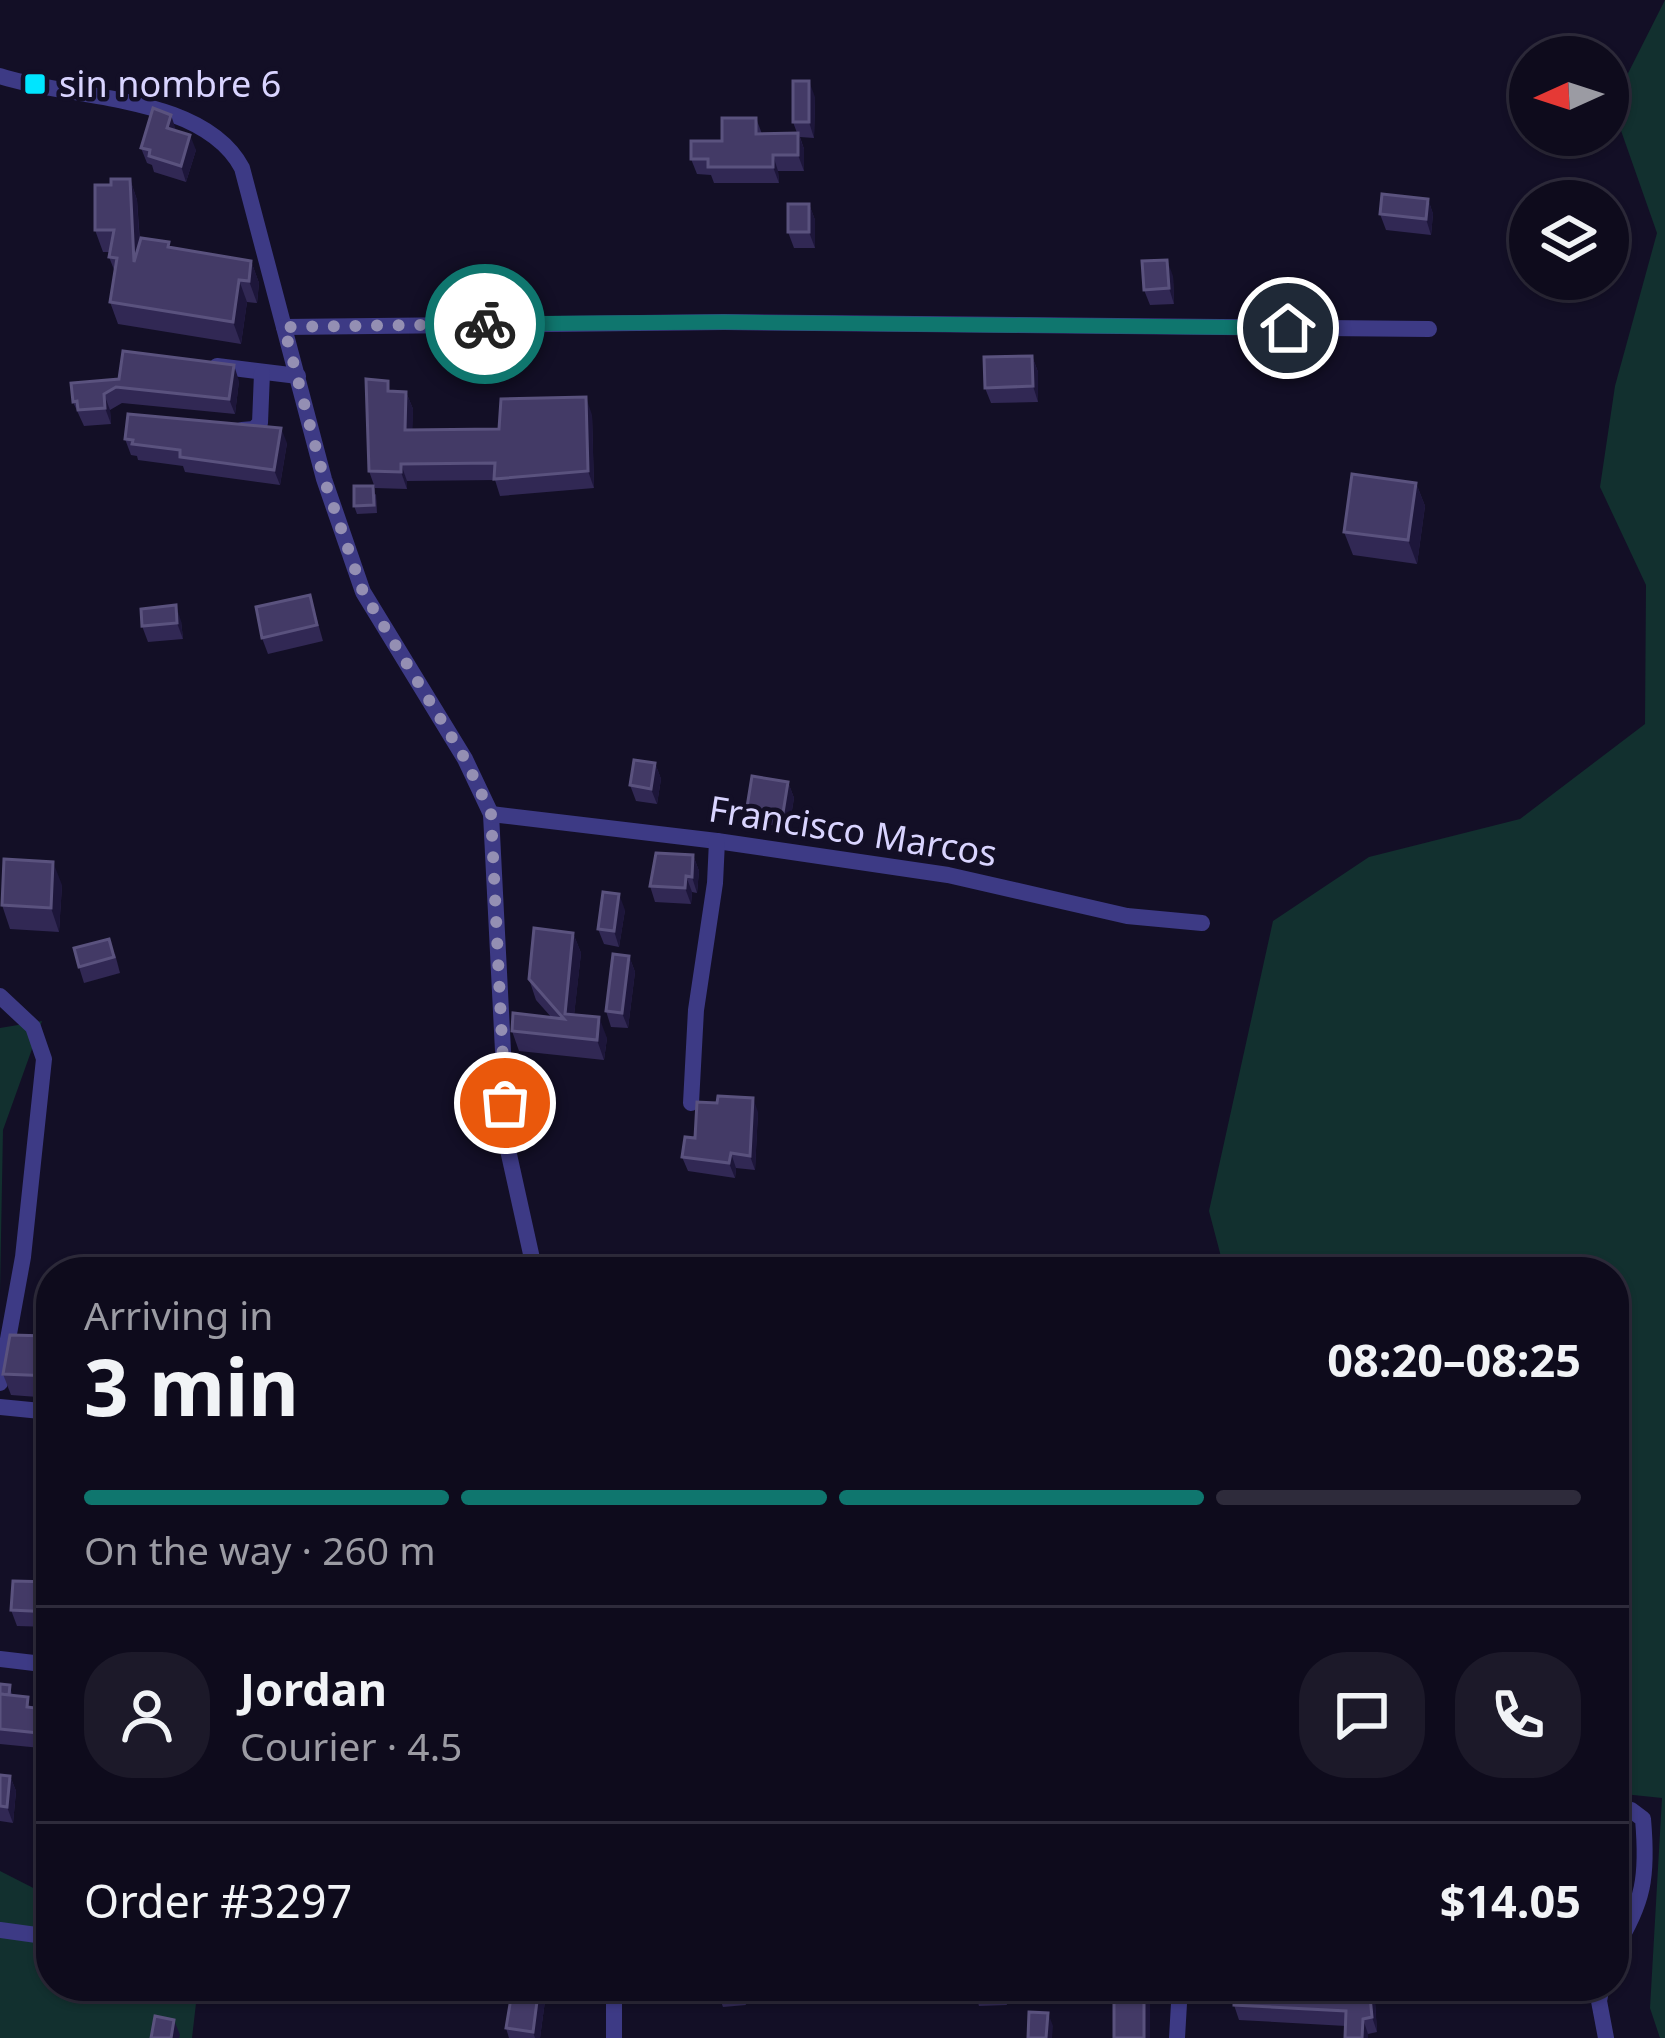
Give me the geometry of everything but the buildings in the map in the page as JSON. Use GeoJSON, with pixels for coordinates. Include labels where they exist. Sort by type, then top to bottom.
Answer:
{"type":"FeatureCollection","features":[{"type":"Feature","properties":{"kind":"street"},"geometry":{"type":"LineString","coordinates":[[0,76],[189,119],[220,138],[242,168],[324,479],[363,592],[465,759],[491,814],[508,1150],[532,1257]]}},
{"type":"Feature","properties":{"kind":"street"},"geometry":{"type":"LineString","coordinates":[[284,327],[724,322],[1429,329]]}},
{"type":"Feature","properties":{"kind":"street"},"geometry":{"type":"LineString","coordinates":[[199,364],[298,376]]}},
{"type":"Feature","properties":{"kind":"street"},"geometry":{"type":"LineString","coordinates":[[225,428],[246,431],[260,423],[262,373]]}},
{"type":"Feature","properties":{"kind":"street","name":"Francisco Marcos"},"geometry":{"type":"LineString","coordinates":[[491,814],[948,875],[1127,916],[1202,923]]}},
{"type":"Feature","properties":{"kind":"street"},"geometry":{"type":"LineString","coordinates":[[691,1103],[696,1010],[717,841]]}},
{"type":"Feature","properties":{"kind":"street"},"geometry":{"type":"LineString","coordinates":[[0,996],[33,1027],[44,1059],[23,1257],[0,1383]]}},
{"type":"Feature","properties":{"kind":"street"},"geometry":{"type":"LineString","coordinates":[[0,1406],[36,1410]]}},
{"type":"Feature","properties":{"kind":"street"},"geometry":{"type":"LineString","coordinates":[[0,1659],[36,1663]]}},
{"type":"Feature","properties":{"kind":"street"},"geometry":{"type":"LineString","coordinates":[[1629,1810],[1643,1820],[1646,1881],[1629,1927]]}},
{"type":"Feature","properties":{"kind":"street"},"geometry":{"type":"LineString","coordinates":[[0,1930],[36,1934]]}},
{"type":"Feature","properties":{"kind":"street"},"geometry":{"type":"LineString","coordinates":[[614,2001],[614,2038]]}},
{"type":"Feature","properties":{"kind":"street"},"geometry":{"type":"LineString","coordinates":[[1178,2038],[1179,2001]]}},
{"type":"Feature","properties":{"kind":"street"},"geometry":{"type":"LineString","coordinates":[[1599,2001],[1606,2038]]}},
{"type":"Feature","properties":{"kind":"green space"},"geometry":{"type":"Polygon","coordinates":[[[1665,0],[1665,2038],[1660,2038],[1650,2008],[1662,1798],[1629,1795],[1629,1257],[1221,1257],[1209,1211],[1273,921],[1369,857],[1520,819],[1645,724],[1646,585],[1600,487],[1615,386],[1657,233],[1629,153],[1629,71],[1665,0]]]}},
{"type":"Feature","properties":{"kind":"green space"},"geometry":{"type":"Polygon","coordinates":[[[42,1021],[3,1130],[0,1292],[0,1028],[42,1021]]]}},
{"type":"Feature","properties":{"kind":"green space"},"geometry":{"type":"Polygon","coordinates":[[[0,1871],[36,1889],[36,2001],[196,2001],[192,2038],[0,2038],[0,1871]]]}},
{"type":"Feature","properties":{"kind":"way so far"},"geometry":{"type":"LineString","coordinates":[[485,324],[284,327],[324,479],[363,592],[465,759],[491,814],[505,1103]]}},
{"type":"Feature","properties":{"kind":"place","name":"sin nombre 6"},"geometry":{"type":"Point","coordinates":[35,84]}},
{"type":"Feature","properties":{"kind":"route"},"geometry":{"type":"LineString","coordinates":[[485,324],[1288,328]]}}]}
